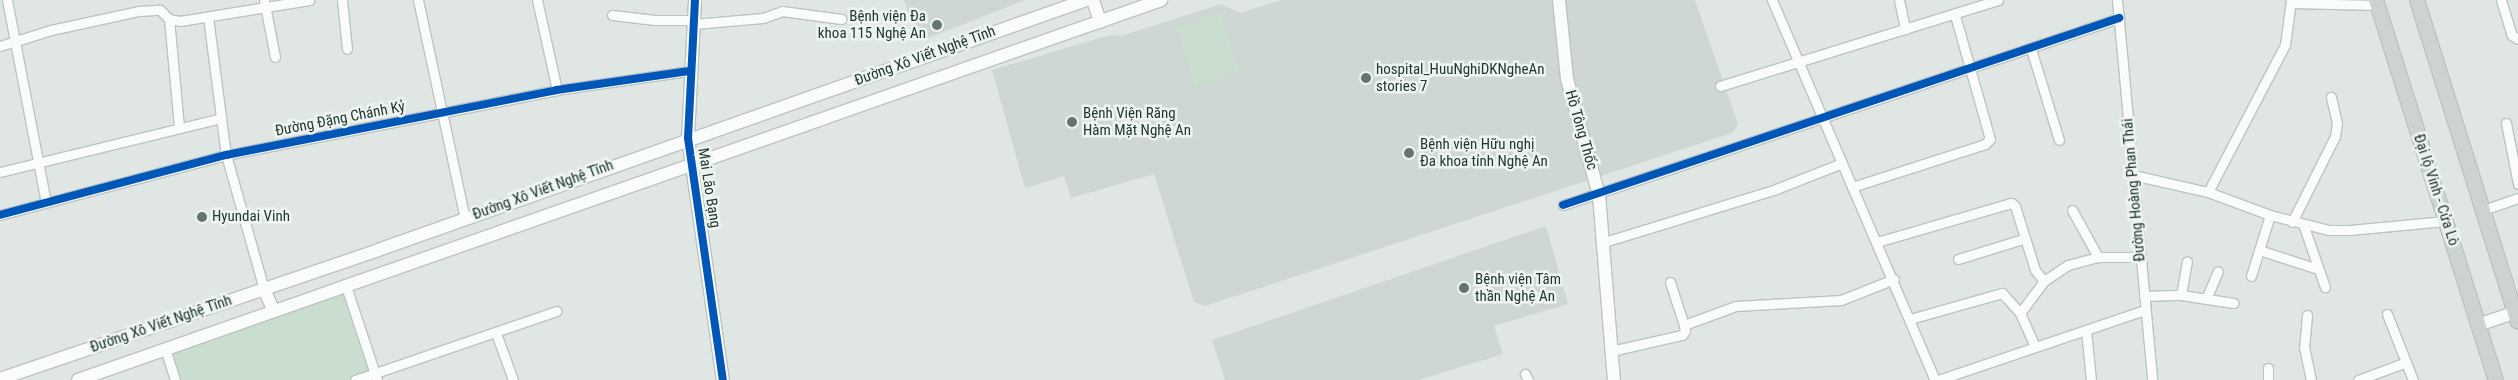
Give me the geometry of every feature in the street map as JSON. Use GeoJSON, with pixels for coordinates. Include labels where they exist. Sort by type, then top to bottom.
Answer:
{"type":"FeatureCollection","features":[{"type":"Feature","properties":{"kind":"main road","name":"Mai Lão Bạng"},"geometry":{"type":"LineString","coordinates":[[695,0],[688,138],[723,380]]}},
{"type":"Feature","properties":{"kind":"main road","name":"Đường Xô Viết Nghệ Tĩnh"},"geometry":{"type":"LineString","coordinates":[[0,379],[465,219],[688,138],[1086,0]]}},
{"type":"Feature","properties":{"kind":"main road"},"geometry":{"type":"LineString","coordinates":[[1093,0],[1100,22]]}},
{"type":"Feature","properties":{"kind":"main road","name":"Đường Xô Viết Nghệ Tĩnh"},"geometry":{"type":"LineString","coordinates":[[78,380],[1161,0]]}},
{"type":"Feature","properties":{"kind":"main road","name":"Hồ Tông Thốc"},"geometry":{"type":"LineString","coordinates":[[1559,0],[1567,79],[1599,195],[1600,243],[1614,380]]}},
{"type":"Feature","properties":{"kind":"main road"},"geometry":{"type":"LineString","coordinates":[[2417,0],[2517,315],[2478,325]]}},
{"type":"Feature","properties":{"kind":"main road","name":"Đại lộ Vinh - Cửa Lò"},"geometry":{"type":"LineString","coordinates":[[2377,2],[2496,380]]}},
{"type":"Feature","properties":{"kind":"main road"},"geometry":{"type":"LineString","coordinates":[[264,289],[274,312]]}},
{"type":"Feature","properties":{"kind":"street"},"geometry":{"type":"LineString","coordinates":[[7,0],[46,202]]}},
{"type":"Feature","properties":{"kind":"street"},"geometry":{"type":"LineString","coordinates":[[0,46],[15,40],[138,11],[160,10],[169,19],[180,21],[208,17],[265,3],[310,0]]}},
{"type":"Feature","properties":{"kind":"street"},"geometry":{"type":"LineString","coordinates":[[342,0],[347,49]]}},
{"type":"Feature","properties":{"kind":"street"},"geometry":{"type":"LineString","coordinates":[[418,0],[440,113],[465,219]]}},
{"type":"Feature","properties":{"kind":"street"},"geometry":{"type":"LineString","coordinates":[[537,0],[557,90]]}},
{"type":"Feature","properties":{"kind":"street"},"geometry":{"type":"LineString","coordinates":[[1772,0],[1937,380],[2145,310]]}},
{"type":"Feature","properties":{"kind":"street"},"geometry":{"type":"LineString","coordinates":[[1899,0],[1905,29]]}},
{"type":"Feature","properties":{"kind":"street","name":"Đường Hoàng Phan Thái"},"geometry":{"type":"LineString","coordinates":[[2118,0],[2152,380]]}},
{"type":"Feature","properties":{"kind":"street"},"geometry":{"type":"LineString","coordinates":[[2501,0],[2512,35],[2518,39]]}},
{"type":"Feature","properties":{"kind":"street"},"geometry":{"type":"LineString","coordinates":[[1720,86],[1954,15],[1992,1]]}},
{"type":"Feature","properties":{"kind":"street"},"geometry":{"type":"LineString","coordinates":[[2208,192],[2285,45],[2291,1],[2377,2]]}},
{"type":"Feature","properties":{"kind":"street"},"geometry":{"type":"LineString","coordinates":[[265,3],[275,57]]}},
{"type":"Feature","properties":{"kind":"street"},"geometry":{"type":"LineString","coordinates":[[612,15],[694,22],[763,18],[782,11],[841,19]]}},
{"type":"Feature","properties":{"kind":"street"},"geometry":{"type":"LineString","coordinates":[[1852,187],[1988,141],[1990,132],[1954,15]]}},
{"type":"Feature","properties":{"kind":"street"},"geometry":{"type":"LineString","coordinates":[[208,17],[226,155],[264,289]]}},
{"type":"Feature","properties":{"kind":"street"},"geometry":{"type":"LineString","coordinates":[[1563,205],[1599,195],[1824,120],[2119,18]]}},
{"type":"Feature","properties":{"kind":"street"},"geometry":{"type":"LineString","coordinates":[[169,19],[179,126]]}},
{"type":"Feature","properties":{"kind":"street"},"geometry":{"type":"LineString","coordinates":[[2031,49],[2059,140]]}},
{"type":"Feature","properties":{"kind":"street","name":"Đường Đặng Chánh Kỷ"},"geometry":{"type":"LineString","coordinates":[[0,215],[226,155],[557,90],[690,71]]}},
{"type":"Feature","properties":{"kind":"street"},"geometry":{"type":"LineString","coordinates":[[2292,222],[2335,136],[2337,123],[2331,98]]}},
{"type":"Feature","properties":{"kind":"street"},"geometry":{"type":"LineString","coordinates":[[0,172],[179,126],[222,118]]}},
{"type":"Feature","properties":{"kind":"street"},"geometry":{"type":"LineString","coordinates":[[2506,123],[2518,184]]}},
{"type":"Feature","properties":{"kind":"street"},"geometry":{"type":"LineString","coordinates":[[1600,243],[1776,189],[1842,164]]}},
{"type":"Feature","properties":{"kind":"street"},"geometry":{"type":"LineString","coordinates":[[2133,175],[2208,192],[2292,222],[2344,231],[2446,221]]}},
{"type":"Feature","properties":{"kind":"street"},"geometry":{"type":"LineString","coordinates":[[2483,210],[2518,198]]}},
{"type":"Feature","properties":{"kind":"street"},"geometry":{"type":"LineString","coordinates":[[1877,242],[2011,202],[2015,206],[2023,239],[2035,270],[2044,281]]}},
{"type":"Feature","properties":{"kind":"street"},"geometry":{"type":"LineString","coordinates":[[2072,210],[2098,257]]}},
{"type":"Feature","properties":{"kind":"street"},"geometry":{"type":"LineString","coordinates":[[2251,276],[2270,215]]}},
{"type":"Feature","properties":{"kind":"street"},"geometry":{"type":"LineString","coordinates":[[2303,224],[2325,287]]}},
{"type":"Feature","properties":{"kind":"street"},"geometry":{"type":"LineString","coordinates":[[1958,259],[2023,239]]}},
{"type":"Feature","properties":{"kind":"street"},"geometry":{"type":"LineString","coordinates":[[2259,250],[2318,269]]}},
{"type":"Feature","properties":{"kind":"street"},"geometry":{"type":"LineString","coordinates":[[2020,312],[2044,281],[2068,266],[2098,257],[2140,257]]}},
{"type":"Feature","properties":{"kind":"street"},"geometry":{"type":"LineString","coordinates":[[2181,296],[2187,262]]}},
{"type":"Feature","properties":{"kind":"street"},"geometry":{"type":"LineString","coordinates":[[2206,299],[2218,271]]}},
{"type":"Feature","properties":{"kind":"street"},"geometry":{"type":"LineString","coordinates":[[1684,325],[1746,304],[1841,300],[1894,279]]}},
{"type":"Feature","properties":{"kind":"street"},"geometry":{"type":"LineString","coordinates":[[1611,350],[1682,335],[1686,331],[1670,282]]}},
{"type":"Feature","properties":{"kind":"street"},"geometry":{"type":"LineString","coordinates":[[346,286],[376,376]]}},
{"type":"Feature","properties":{"kind":"street"},"geometry":{"type":"LineString","coordinates":[[1910,319],[1998,293],[2005,295],[2020,312],[2035,346]]}},
{"type":"Feature","properties":{"kind":"street"},"geometry":{"type":"LineString","coordinates":[[2144,296],[2181,296],[2233,304]]}},
{"type":"Feature","properties":{"kind":"street"},"geometry":{"type":"LineString","coordinates":[[355,380],[376,376],[557,311]]}},
{"type":"Feature","properties":{"kind":"street"},"geometry":{"type":"LineString","coordinates":[[2307,314],[2304,347],[2310,380]]}},
{"type":"Feature","properties":{"kind":"street"},"geometry":{"type":"LineString","coordinates":[[2387,314],[2404,363],[2413,380]]}},
{"type":"Feature","properties":{"kind":"street"},"geometry":{"type":"LineString","coordinates":[[2086,330],[2091,380]]}},
{"type":"Feature","properties":{"kind":"street"},"geometry":{"type":"LineString","coordinates":[[496,333],[513,380]]}},
{"type":"Feature","properties":{"kind":"street"},"geometry":{"type":"LineString","coordinates":[[165,349],[175,380]]}},
{"type":"Feature","properties":{"kind":"street"},"geometry":{"type":"LineString","coordinates":[[2358,380],[2404,363]]}},
{"type":"Feature","properties":{"kind":"street"},"geometry":{"type":"LineString","coordinates":[[2268,368],[2268,380]]}},
{"type":"Feature","properties":{"kind":"shaded area","name":"Bệnh viện Đa khoa 115 Nghệ An"},"geometry":{"type":"Polygon","coordinates":[[[904,0],[1025,0],[918,42],[904,0]]]}},
{"type":"Feature","properties":{"kind":"shaded area","name":"Bệnh viện Hữu nghị Đa khoa tỉnh Nghệ An"},"geometry":{"type":"Polygon","coordinates":[[[1281,0],[1695,0],[1738,124],[1732,133],[1205,306],[1194,302],[1154,174],[1071,198],[1064,176],[1025,188],[992,70],[1110,35],[1121,36],[1221,4],[1240,13],[1281,0]]]}},
{"type":"Feature","properties":{"kind":"shaded area","name":"Bệnh viện Tâm thần Nghệ An"},"geometry":{"type":"Polygon","coordinates":[[[1546,226],[1568,304],[1494,326],[1503,354],[1419,380],[1225,380],[1212,340],[1546,226]]]}},
{"type":"Feature","properties":{"kind":"green space"},"geometry":{"type":"Polygon","coordinates":[[[1220,13],[1239,73],[1196,87],[1176,27],[1220,13]]]}},
{"type":"Feature","properties":{"kind":"green space"},"geometry":{"type":"Polygon","coordinates":[[[346,286],[377,380],[176,380],[165,349],[346,286]]]}},
{"type":"Feature","properties":{"kind":"cycle path"},"geometry":{"type":"LineString","coordinates":[[695,0],[688,138],[723,380]]}},
{"type":"Feature","properties":{"kind":"cycle path"},"geometry":{"type":"LineString","coordinates":[[1563,205],[2119,18]]}},
{"type":"Feature","properties":{"kind":"cycle path"},"geometry":{"type":"LineString","coordinates":[[0,215],[226,155],[557,90],[689,71]]}},
{"type":"Feature","properties":{"kind":"place","name":"Bệnh viện Đa khoa 115 Nghệ An"},"geometry":{"type":"Point","coordinates":[937,25]}},
{"type":"Feature","properties":{"kind":"place","name":"hospital_HuuNghiDKNgheAn stories 7"},"geometry":{"type":"Point","coordinates":[1366,78]}},
{"type":"Feature","properties":{"kind":"place","name":"Bệnh Viện Răng Hàm Mặt Nghệ An"},"geometry":{"type":"Point","coordinates":[1072,122]}},
{"type":"Feature","properties":{"kind":"place","name":"Bệnh viện Hữu nghị Đa khoa tỉnh Nghệ An"},"geometry":{"type":"Point","coordinates":[1409,153]}},
{"type":"Feature","properties":{"kind":"place","name":"Hyundai Vinh"},"geometry":{"type":"Point","coordinates":[202,217]}},
{"type":"Feature","properties":{"kind":"place","name":"Bệnh viện Tâm thần Nghệ An"},"geometry":{"type":"Point","coordinates":[1464,288]}}]}
